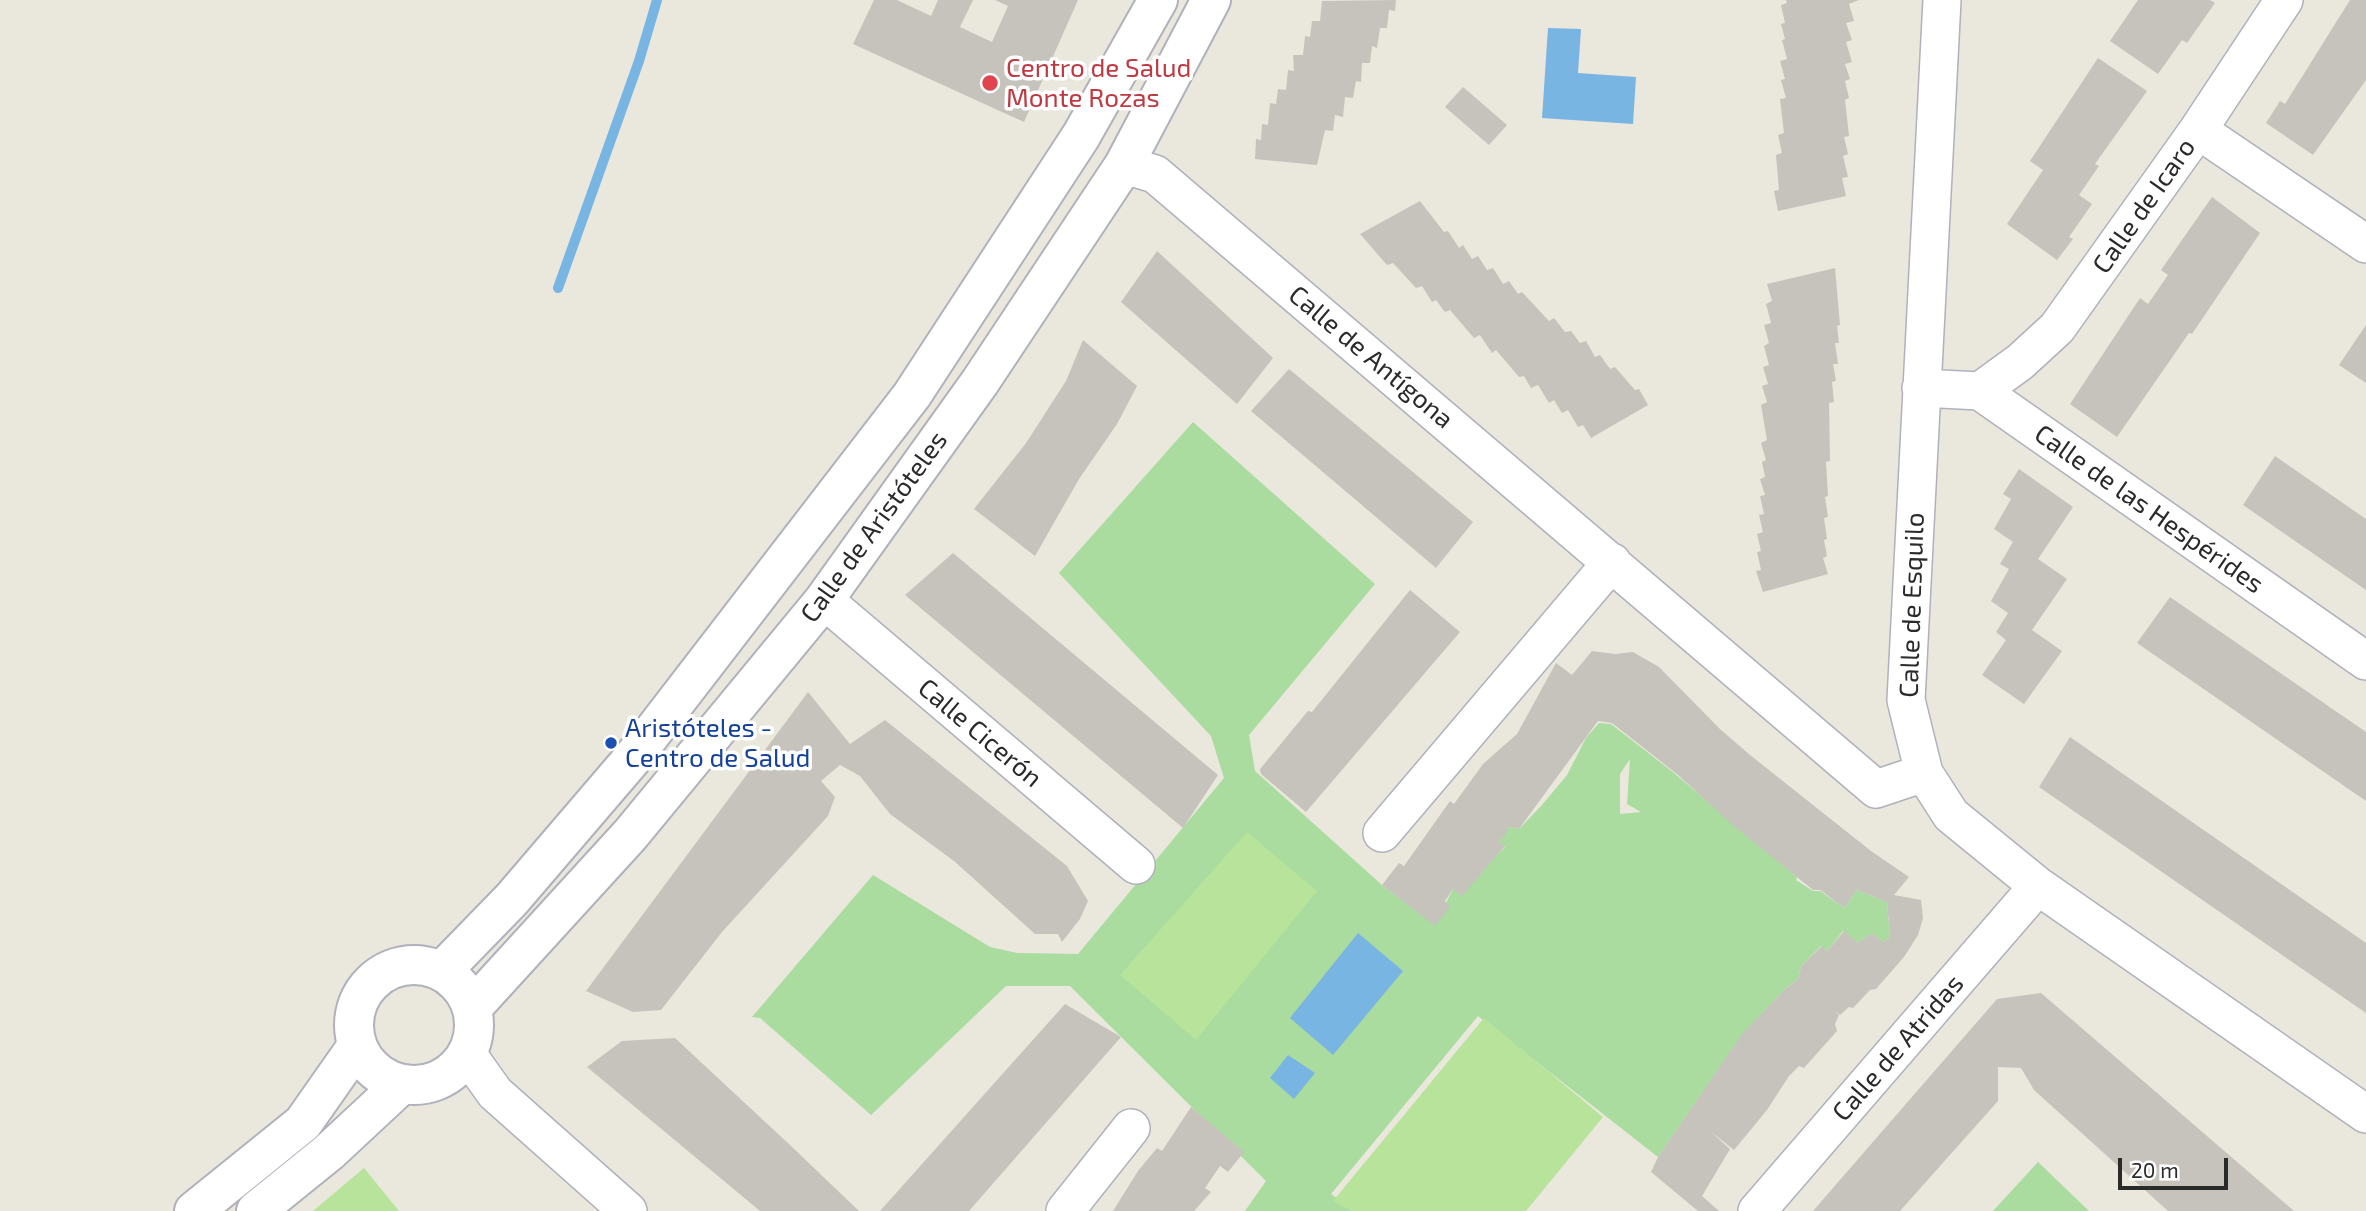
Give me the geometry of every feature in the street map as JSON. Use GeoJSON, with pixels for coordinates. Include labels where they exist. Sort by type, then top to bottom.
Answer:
{"type":"FeatureCollection","features":[{"type":"Feature","properties":{"kind":"main road","name":"Calle de Aristóteles"},"geometry":{"type":"LineString","coordinates":[[442,971],[512,899],[631,760],[912,395],[1081,136],[1158,0]]}},
{"type":"Feature","properties":{"kind":"main road","name":"Calle de Aristóteles"},"geometry":{"type":"LineString","coordinates":[[472,1008],[630,835],[824,600],[980,382],[1124,164],[1212,0]]}},
{"type":"Feature","properties":{"kind":"main road"},"geometry":{"type":"LineString","coordinates":[[423,964],[442,971],[461,986],[472,1008],[474,1031],[468,1055],[456,1070],[440,1081],[421,1086],[401,1085],[383,1077],[367,1064],[357,1046],[354,1018],[363,992],[384,972],[402,965],[423,964]]}},
{"type":"Feature","properties":{"kind":"main road"},"geometry":{"type":"LineString","coordinates":[[194,1211],[303,1123],[357,1046]]}},
{"type":"Feature","properties":{"kind":"main road"},"geometry":{"type":"LineString","coordinates":[[256,1211],[328,1152],[401,1085]]}},
{"type":"Feature","properties":{"kind":"street","name":"Calle de Esquilo"},"geometry":{"type":"LineString","coordinates":[[1942,0],[1906,700],[1924,773],[1951,815],[2038,886],[2366,1114]]}},
{"type":"Feature","properties":{"kind":"street","name":"Calle de Icaro"},"geometry":{"type":"LineString","coordinates":[[1980,391],[2031,354],[2057,328],[2198,130],[2284,0]]}},
{"type":"Feature","properties":{"kind":"street"},"geometry":{"type":"LineString","coordinates":[[2198,130],[2366,244]]}},
{"type":"Feature","properties":{"kind":"street","name":"Calle de Antígona"},"geometry":{"type":"LineString","coordinates":[[1124,164],[1155,174],[1876,789],[1924,773]]}},
{"type":"Feature","properties":{"kind":"street"},"geometry":{"type":"LineString","coordinates":[[1922,388],[1980,391]]}},
{"type":"Feature","properties":{"kind":"street","name":"Calle de las Hespérides"},"geometry":{"type":"LineString","coordinates":[[1980,391],[2366,661]]}},
{"type":"Feature","properties":{"kind":"street"},"geometry":{"type":"LineString","coordinates":[[1382,833],[1612,562]]}},
{"type":"Feature","properties":{"kind":"street","name":"Calle Cicerón"},"geometry":{"type":"LineString","coordinates":[[824,600],[1136,865]]}},
{"type":"Feature","properties":{"kind":"street","name":"Calle de Atridas"},"geometry":{"type":"LineString","coordinates":[[1757,1211],[2038,886]]}},
{"type":"Feature","properties":{"kind":"street"},"geometry":{"type":"LineString","coordinates":[[468,1055],[495,1093],[628,1211]]}},
{"type":"Feature","properties":{"kind":"street"},"geometry":{"type":"LineString","coordinates":[[1065,1211],[1131,1128]]}},
{"type":"Feature","properties":{"kind":"green space"},"geometry":{"type":"Polygon","coordinates":[[[1193,422],[1375,584],[1249,735],[1255,771],[1382,885],[1435,925],[1453,889],[1486,866],[1505,847],[1498,841],[1508,827],[1519,829],[1542,805],[1567,775],[1586,738],[1599,723],[1611,724],[1674,773],[1797,877],[1796,880],[1813,891],[1820,891],[1844,908],[1857,890],[1887,902],[1890,937],[1883,942],[1872,933],[1858,943],[1843,931],[1827,951],[1821,946],[1801,966],[1798,979],[1786,988],[1741,1036],[1658,1157],[1478,1016],[1331,1194],[1355,1211],[1245,1211],[1266,1181],[1070,986],[1006,986],[871,1115],[760,1018],[752,1017],[873,875],[990,947],[1017,953],[1078,954],[1224,778],[1211,736],[1059,573],[1193,422]],[[1630,759],[1620,774],[1620,814],[1641,812],[1627,804],[1630,759]]]}},
{"type":"Feature","properties":{"kind":"green space"},"geometry":{"type":"Polygon","coordinates":[[[1247,832],[1317,891],[1196,1040],[1120,975],[1247,832]]]}},
{"type":"Feature","properties":{"kind":"green space"},"geometry":{"type":"Polygon","coordinates":[[[1484,1018],[1603,1117],[1526,1211],[1352,1211],[1333,1201],[1484,1018]]]}},
{"type":"Feature","properties":{"kind":"green space"},"geometry":{"type":"Polygon","coordinates":[[[2038,1162],[2089,1211],[1993,1211],[2038,1162]]]}},
{"type":"Feature","properties":{"kind":"green space"},"geometry":{"type":"Polygon","coordinates":[[[364,1168],[399,1211],[313,1211],[364,1168]]]}},
{"type":"Feature","properties":{"kind":"water"},"geometry":{"type":"Polygon","coordinates":[[[1548,28],[1581,29],[1578,73],[1636,77],[1633,124],[1542,118],[1548,28]]]}},
{"type":"Feature","properties":{"kind":"water"},"geometry":{"type":"Polygon","coordinates":[[[1358,933],[1403,971],[1333,1055],[1290,1018],[1358,933]]]}},
{"type":"Feature","properties":{"kind":"water"},"geometry":{"type":"Polygon","coordinates":[[[1288,1055],[1315,1073],[1294,1099],[1270,1078],[1288,1055]]]}},
{"type":"Feature","properties":{"kind":"building","name":"Centro de Salud Monte Rozas"},"geometry":{"type":"Polygon","coordinates":[[[874,0],[897,0],[931,16],[938,0],[973,0],[960,27],[992,42],[1008,6],[995,0],[1078,0],[1024,122],[853,44],[874,0]]]}},
{"type":"Feature","properties":{"kind":"building"},"geometry":{"type":"Polygon","coordinates":[[[1396,0],[1395,11],[1389,10],[1387,28],[1380,28],[1377,48],[1372,46],[1370,63],[1362,63],[1361,82],[1356,81],[1353,98],[1345,97],[1343,117],[1335,115],[1333,131],[1325,130],[1317,165],[1255,159],[1256,139],[1261,140],[1262,124],[1268,125],[1270,103],[1276,104],[1278,89],[1286,90],[1288,70],[1294,71],[1293,55],[1303,55],[1305,36],[1310,37],[1312,21],[1320,21],[1322,1],[1396,0]]]}},
{"type":"Feature","properties":{"kind":"building"},"geometry":{"type":"Polygon","coordinates":[[[1786,0],[1859,0],[1849,4],[1854,21],[1846,23],[1852,40],[1846,42],[1852,62],[1845,64],[1850,79],[1845,81],[1849,98],[1845,100],[1849,136],[1844,137],[1848,154],[1843,156],[1848,177],[1842,178],[1846,196],[1778,211],[1774,191],[1779,190],[1776,155],[1782,153],[1778,135],[1784,133],[1780,99],[1786,98],[1780,61],[1787,59],[1782,40],[1785,39],[1781,24],[1785,23],[1781,5],[1787,3],[1786,0]]]}},
{"type":"Feature","properties":{"kind":"building"},"geometry":{"type":"Polygon","coordinates":[[[2138,0],[2210,0],[2215,3],[2187,43],[2182,40],[2158,74],[2110,41],[2138,0]]]}},
{"type":"Feature","properties":{"kind":"building"},"geometry":{"type":"Polygon","coordinates":[[[2350,0],[2366,0],[2366,80],[2313,155],[2266,123],[2280,101],[2285,104],[2350,0]]]}},
{"type":"Feature","properties":{"kind":"building"},"geometry":{"type":"Polygon","coordinates":[[[2098,58],[2147,91],[2095,164],[2099,166],[2079,195],[2092,204],[2069,237],[2073,239],[2057,260],[2007,224],[2043,170],[2030,161],[2098,58]]]}},
{"type":"Feature","properties":{"kind":"building"},"geometry":{"type":"Polygon","coordinates":[[[1463,87],[1507,125],[1489,145],[1445,107],[1463,87]]]}},
{"type":"Feature","properties":{"kind":"building"},"geometry":{"type":"Polygon","coordinates":[[[2212,197],[2260,233],[2192,334],[2189,333],[2117,437],[2070,404],[2140,298],[2148,304],[2168,275],[2161,270],[2212,197]]]}},
{"type":"Feature","properties":{"kind":"building"},"geometry":{"type":"Polygon","coordinates":[[[1420,201],[1444,232],[1448,231],[1459,248],[1463,245],[1472,259],[1478,256],[1487,270],[1493,268],[1503,284],[1509,281],[1518,294],[1522,292],[1549,321],[1554,318],[1565,332],[1571,331],[1580,343],[1586,341],[1595,357],[1600,355],[1610,369],[1615,367],[1635,390],[1639,389],[1648,405],[1591,438],[1583,425],[1578,427],[1568,410],[1562,413],[1554,400],[1549,403],[1538,385],[1531,388],[1524,376],[1519,377],[1496,350],[1492,353],[1480,335],[1474,338],[1450,310],[1445,312],[1436,300],[1432,302],[1422,286],[1416,288],[1393,263],[1387,265],[1360,234],[1420,201]]]}},
{"type":"Feature","properties":{"kind":"building"},"geometry":{"type":"Polygon","coordinates":[[[1157,251],[1273,358],[1237,404],[1121,302],[1157,251]]]}},
{"type":"Feature","properties":{"kind":"building"},"geometry":{"type":"Polygon","coordinates":[[[1835,268],[1840,325],[1837,326],[1839,343],[1835,343],[1838,364],[1833,364],[1836,381],[1832,382],[1834,402],[1829,403],[1830,461],[1826,462],[1828,496],[1825,497],[1828,517],[1824,518],[1827,539],[1824,540],[1827,556],[1823,558],[1828,574],[1763,592],[1756,571],[1761,570],[1757,534],[1763,532],[1759,515],[1764,514],[1760,496],[1765,495],[1760,479],[1765,477],[1762,462],[1766,460],[1761,443],[1767,440],[1761,405],[1767,402],[1762,386],[1768,384],[1763,367],[1769,365],[1764,346],[1769,343],[1764,325],[1771,323],[1766,304],[1772,301],[1767,284],[1835,268]]]}},
{"type":"Feature","properties":{"kind":"building"},"geometry":{"type":"Polygon","coordinates":[[[2366,325],[2366,383],[2339,365],[2366,325]]]}},
{"type":"Feature","properties":{"kind":"building"},"geometry":{"type":"Polygon","coordinates":[[[1083,340],[1137,386],[1117,424],[1079,479],[1035,556],[974,509],[1026,443],[1066,381],[1083,340]]]}},
{"type":"Feature","properties":{"kind":"building"},"geometry":{"type":"Polygon","coordinates":[[[1289,369],[1473,522],[1436,568],[1251,411],[1289,369]]]}},
{"type":"Feature","properties":{"kind":"building"},"geometry":{"type":"Polygon","coordinates":[[[2275,456],[2366,519],[2366,590],[2243,505],[2275,456]]]}},
{"type":"Feature","properties":{"kind":"building"},"geometry":{"type":"Polygon","coordinates":[[[2019,469],[2073,507],[2038,559],[2067,579],[2032,630],[2062,651],[2024,704],[1982,675],[2006,640],[1996,632],[2008,613],[1991,601],[2009,569],[2000,564],[2013,542],[1994,529],[2011,499],[2003,494],[2019,469]]]}},
{"type":"Feature","properties":{"kind":"building"},"geometry":{"type":"Polygon","coordinates":[[[953,553],[1218,775],[1183,828],[905,595],[953,553]]]}},
{"type":"Feature","properties":{"kind":"building"},"geometry":{"type":"Polygon","coordinates":[[[1410,590],[1460,632],[1306,812],[1261,774],[1260,769],[1308,711],[1312,712],[1410,590]]]}},
{"type":"Feature","properties":{"kind":"building"},"geometry":{"type":"Polygon","coordinates":[[[2170,597],[2366,732],[2366,801],[2137,643],[2170,597]]]}},
{"type":"Feature","properties":{"kind":"building"},"geometry":{"type":"Polygon","coordinates":[[[1592,651],[1615,654],[1633,652],[1659,667],[1720,729],[1750,755],[1871,851],[1909,877],[1894,895],[1921,900],[1923,918],[1918,935],[1904,957],[1876,989],[1870,990],[1853,1008],[1849,1007],[1840,1015],[1834,1010],[1839,1015],[1835,1024],[1837,1031],[1804,1068],[1799,1066],[1789,1076],[1767,1110],[1734,1150],[1710,1131],[1730,1149],[1702,1196],[1719,1211],[1698,1211],[1651,1172],[1658,1157],[1742,1034],[1798,979],[1801,966],[1822,946],[1827,951],[1844,931],[1858,943],[1872,933],[1883,942],[1890,937],[1887,902],[1857,890],[1844,908],[1820,890],[1813,890],[1735,827],[1678,775],[1612,723],[1598,721],[1519,829],[1508,827],[1505,836],[1498,841],[1505,846],[1462,896],[1453,889],[1445,901],[1450,907],[1435,926],[1382,885],[1399,863],[1404,866],[1450,801],[1454,804],[1483,764],[1517,734],[1556,663],[1572,675],[1592,651]]]}},
{"type":"Feature","properties":{"kind":"building"},"geometry":{"type":"Polygon","coordinates":[[[808,692],[850,744],[885,720],[1067,866],[1088,901],[1080,919],[1062,942],[1058,934],[1035,934],[954,861],[890,814],[860,776],[840,765],[821,781],[835,797],[828,816],[722,932],[661,1010],[633,1012],[586,991],[808,692]]]}},
{"type":"Feature","properties":{"kind":"building"},"geometry":{"type":"Polygon","coordinates":[[[2070,737],[2366,943],[2366,1013],[2039,787],[2070,737]]]}},
{"type":"Feature","properties":{"kind":"building"},"geometry":{"type":"Polygon","coordinates":[[[2041,993],[2294,1211],[2168,1211],[2034,1090],[2021,1068],[1998,1067],[1998,1101],[1900,1211],[1813,1211],[1997,999],[2041,993]]]}},
{"type":"Feature","properties":{"kind":"building"},"geometry":{"type":"Polygon","coordinates":[[[1065,1004],[1121,1037],[969,1211],[880,1211],[1065,1004]]]}},
{"type":"Feature","properties":{"kind":"building"},"geometry":{"type":"Polygon","coordinates":[[[675,1038],[859,1211],[760,1211],[587,1067],[622,1041],[675,1038]]]}},
{"type":"Feature","properties":{"kind":"building"},"geometry":{"type":"Polygon","coordinates":[[[1191,1107],[1244,1152],[1228,1172],[1220,1166],[1205,1188],[1211,1192],[1194,1211],[1113,1211],[1138,1171],[1157,1148],[1162,1151],[1191,1107]]]}},
{"type":"Feature","properties":{"kind":"waterway"},"geometry":{"type":"LineString","coordinates":[[558,288],[639,61],[657,0]]}},
{"type":"Feature","properties":{"kind":"place","name":"Centro de Salud Monte Rozas"},"geometry":{"type":"Point","coordinates":[990,83]}},
{"type":"Feature","properties":{"kind":"place","name":"Aristóteles - Centro de Salud"},"geometry":{"type":"Point","coordinates":[611,743]}}]}
